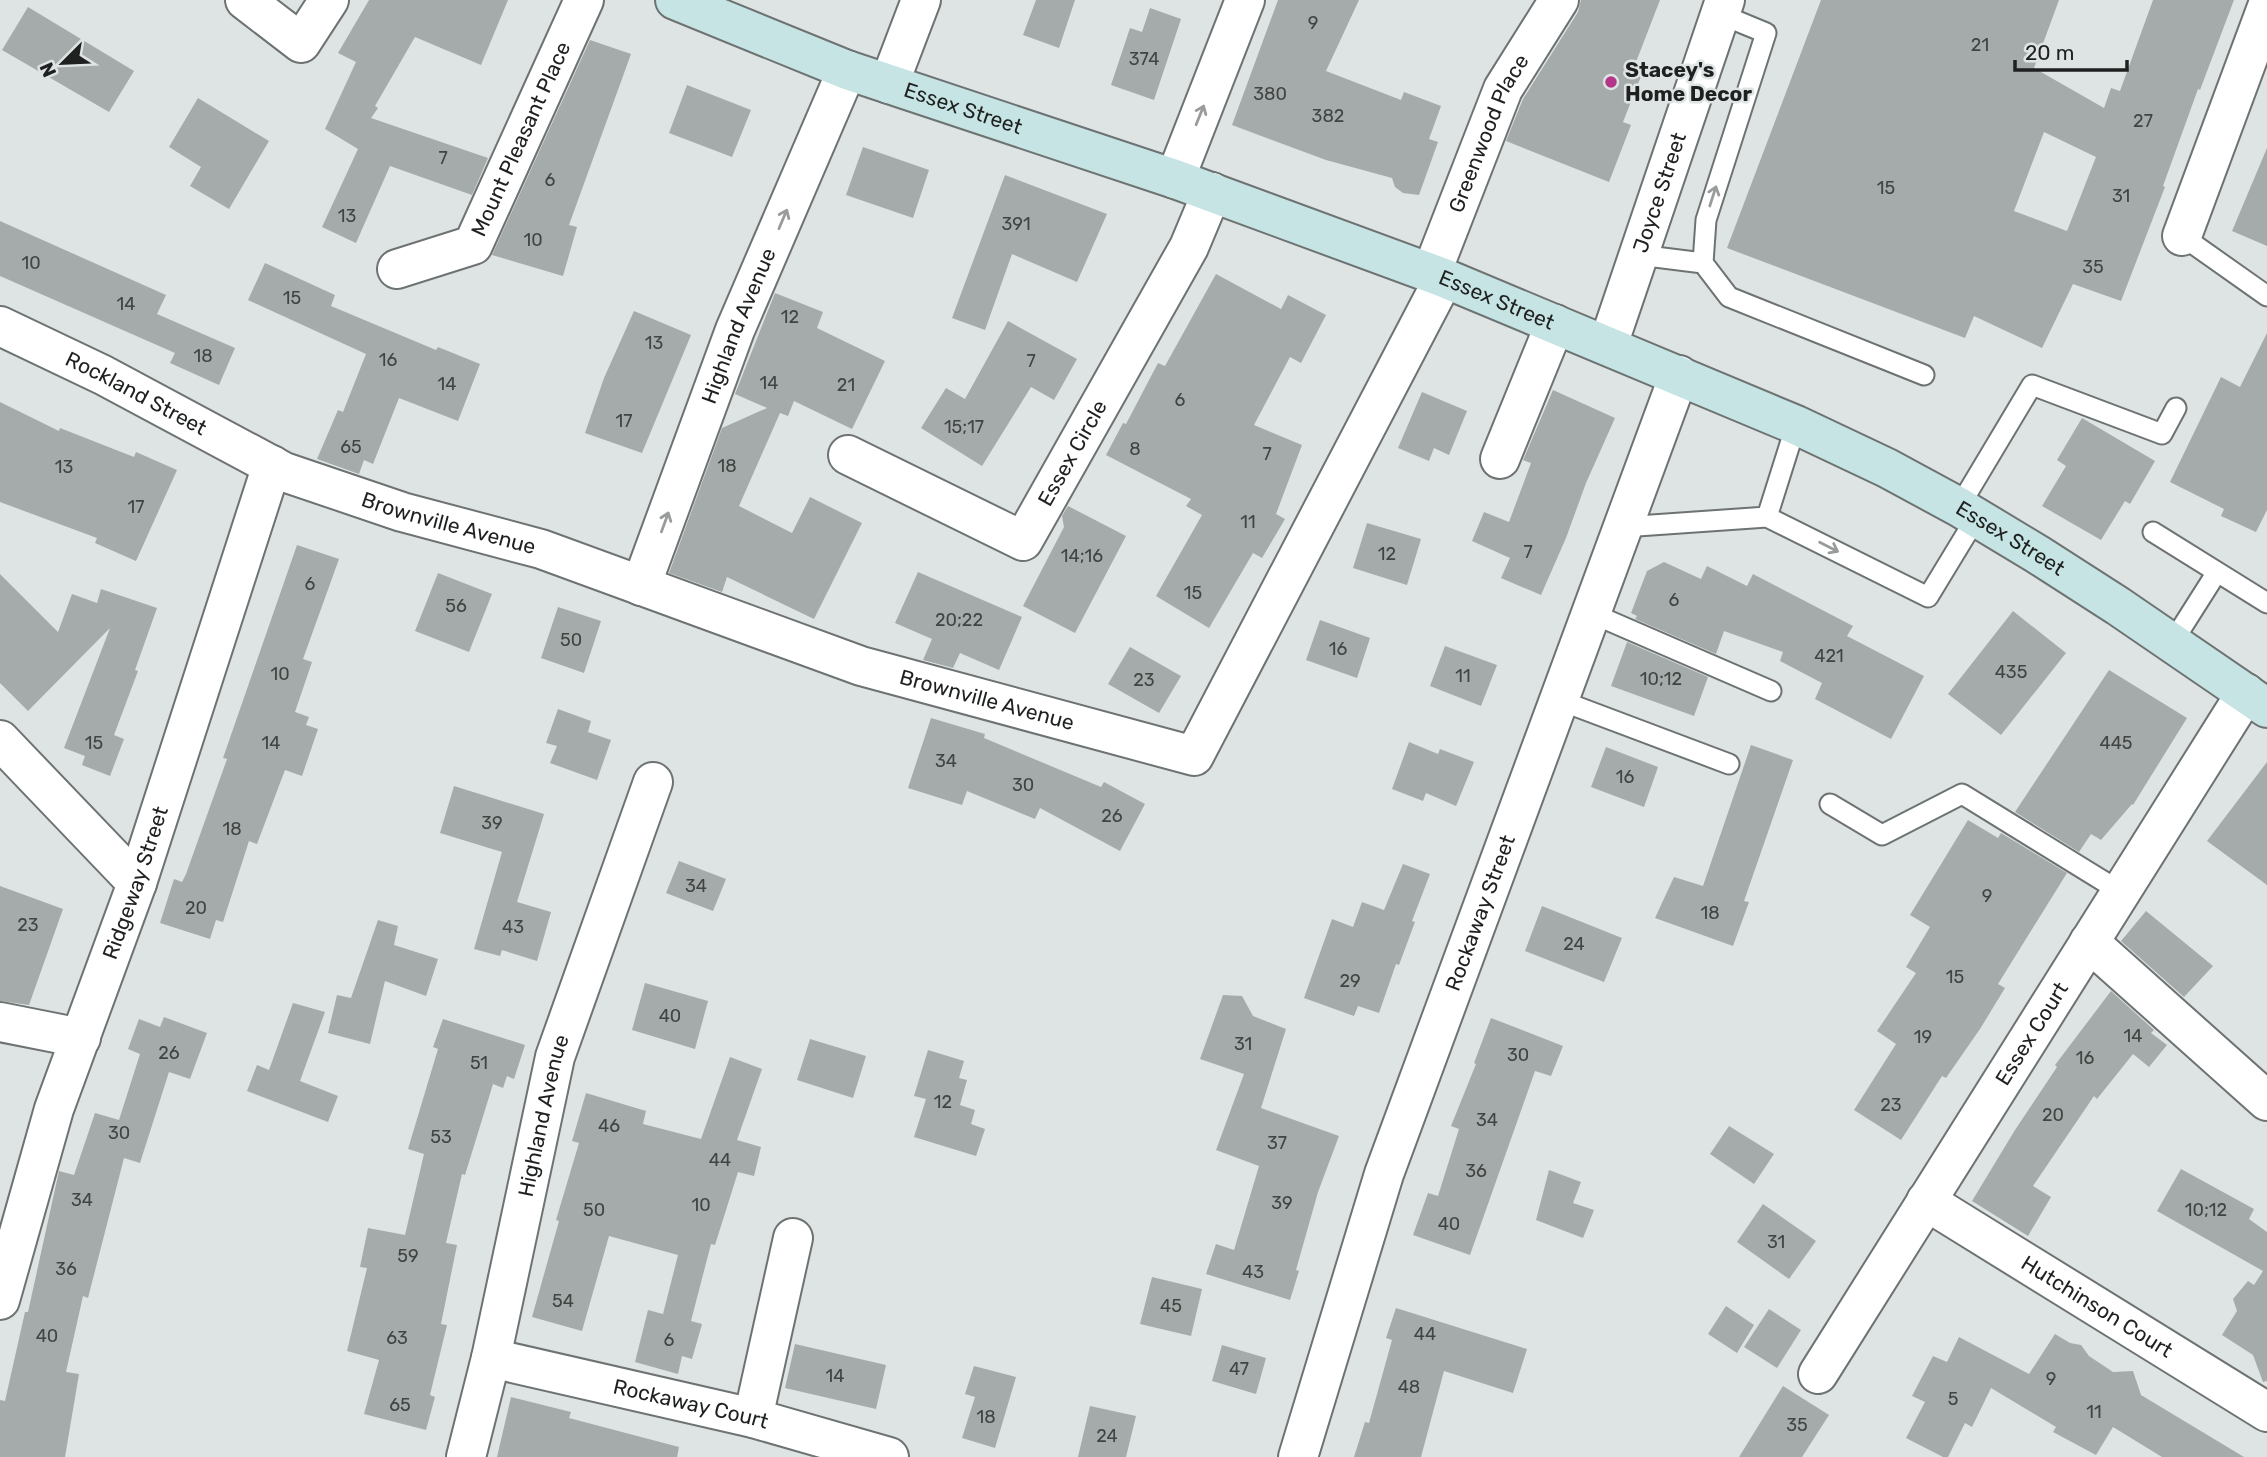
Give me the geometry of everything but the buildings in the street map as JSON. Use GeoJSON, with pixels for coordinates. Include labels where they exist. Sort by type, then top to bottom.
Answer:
{"type":"FeatureCollection","features":[{"type":"Feature","properties":{"kind":"main road","name":"Essex Street"},"geometry":{"type":"LineString","coordinates":[[676,0],[847,70],[1175,179],[1438,276],[1796,425],[1887,468],[1967,512],[2060,569],[2256,700]]}},
{"type":"Feature","properties":{"kind":"street"},"geometry":{"type":"LineString","coordinates":[[245,0],[301,43],[329,0]]}},
{"type":"Feature","properties":{"kind":"street","name":"Mount Pleasant Place"},"geometry":{"type":"LineString","coordinates":[[397,269],[474,245],[584,0]]}},
{"type":"Feature","properties":{"kind":"street"},"geometry":{"type":"LineString","coordinates":[[888,84],[921,0]]}},
{"type":"Feature","properties":{"kind":"street"},"geometry":{"type":"LineString","coordinates":[[1175,179],[1245,0]]}},
{"type":"Feature","properties":{"kind":"street","name":"Greenwood Place"},"geometry":{"type":"LineString","coordinates":[[1438,276],[1503,89],[1559,0]]}},
{"type":"Feature","properties":{"kind":"street","name":"Joyce Street"},"geometry":{"type":"LineString","coordinates":[[1608,345],[1722,7]]}},
{"type":"Feature","properties":{"kind":"street"},"geometry":{"type":"LineString","coordinates":[[2182,236],[2267,7]]}},
{"type":"Feature","properties":{"kind":"street","name":"Highland Avenue"},"geometry":{"type":"LineString","coordinates":[[641,586],[736,330],[847,70]]}},
{"type":"Feature","properties":{"kind":"street","name":"Essex Circle"},"geometry":{"type":"LineString","coordinates":[[848,454],[1023,541],[1189,247],[1212,192]]}},
{"type":"Feature","properties":{"kind":"street","name":"Brownville Avenue"},"geometry":{"type":"LineString","coordinates":[[272,465],[284,472],[402,512],[541,549],[861,666],[1194,756],[1438,276]]}},
{"type":"Feature","properties":{"kind":"street"},"geometry":{"type":"LineString","coordinates":[[1500,459],[1556,324]]}},
{"type":"Feature","properties":{"kind":"street","name":"Rockland Street"},"geometry":{"type":"LineString","coordinates":[[0,326],[103,375],[272,465]]}},
{"type":"Feature","properties":{"kind":"street","name":"Rockaway Street"},"geometry":{"type":"LineString","coordinates":[[1298,1457],[1384,1174],[1679,375]]}},
{"type":"Feature","properties":{"kind":"street","name":"Ridgeway Street"},"geometry":{"type":"LineString","coordinates":[[0,1300],[54,1109],[137,883],[272,465]]}},
{"type":"Feature","properties":{"kind":"street","name":"Essex Court"},"geometry":{"type":"LineString","coordinates":[[1818,1374],[2121,892],[2256,700]]}},
{"type":"Feature","properties":{"kind":"street"},"geometry":{"type":"LineString","coordinates":[[0,740],[137,883]]}},
{"type":"Feature","properties":{"kind":"street","name":"Highland Avenue"},"geometry":{"type":"LineString","coordinates":[[467,1457],[491,1359],[555,1057],[653,782]]}},
{"type":"Feature","properties":{"kind":"street"},"geometry":{"type":"LineString","coordinates":[[2089,942],[2267,1101]]}},
{"type":"Feature","properties":{"kind":"street"},"geometry":{"type":"LineString","coordinates":[[0,1022],[81,1038]]}},
{"type":"Feature","properties":{"kind":"street","name":"Hutchinson Court"},"geometry":{"type":"LineString","coordinates":[[1926,1202],[2267,1412]]}},
{"type":"Feature","properties":{"kind":"street"},"geometry":{"type":"LineString","coordinates":[[752,1418],[793,1238]]}},
{"type":"Feature","properties":{"kind":"street","name":"Rockaway Court"},"geometry":{"type":"LineString","coordinates":[[491,1359],[752,1418],[889,1457]]}},
{"type":"Feature","properties":{"kind":"lane"},"geometry":{"type":"LineString","coordinates":[[1722,7],[1766,33],[1706,220],[1703,263],[1729,298],[1924,375]]}},
{"type":"Feature","properties":{"kind":"lane"},"geometry":{"type":"LineString","coordinates":[[2182,236],[2267,296]]}},
{"type":"Feature","properties":{"kind":"lane"},"geometry":{"type":"LineString","coordinates":[[1639,255],[1703,263]]}},
{"type":"Feature","properties":{"kind":"lane"},"geometry":{"type":"LineString","coordinates":[[1623,527],[1768,517],[1928,597],[1967,512],[2032,384],[2162,434],[2176,408]]}},
{"type":"Feature","properties":{"kind":"lane"},"geometry":{"type":"LineString","coordinates":[[1768,517],[1796,425]]}},
{"type":"Feature","properties":{"kind":"lane"},"geometry":{"type":"LineString","coordinates":[[2152,532],[2267,603]]}},
{"type":"Feature","properties":{"kind":"lane"},"geometry":{"type":"LineString","coordinates":[[2172,643],[2217,572]]}},
{"type":"Feature","properties":{"kind":"lane"},"geometry":{"type":"LineString","coordinates":[[1591,613],[1771,691]]}},
{"type":"Feature","properties":{"kind":"lane"},"geometry":{"type":"LineString","coordinates":[[1559,700],[1729,765]]}},
{"type":"Feature","properties":{"kind":"lane"},"geometry":{"type":"LineString","coordinates":[[1830,804],[1882,835],[1962,794],[2121,892]]}},
{"type":"Feature","properties":{"kind":"place","name":"Stacey's Home Decor"},"geometry":{"type":"Point","coordinates":[1611,82]}}]}
